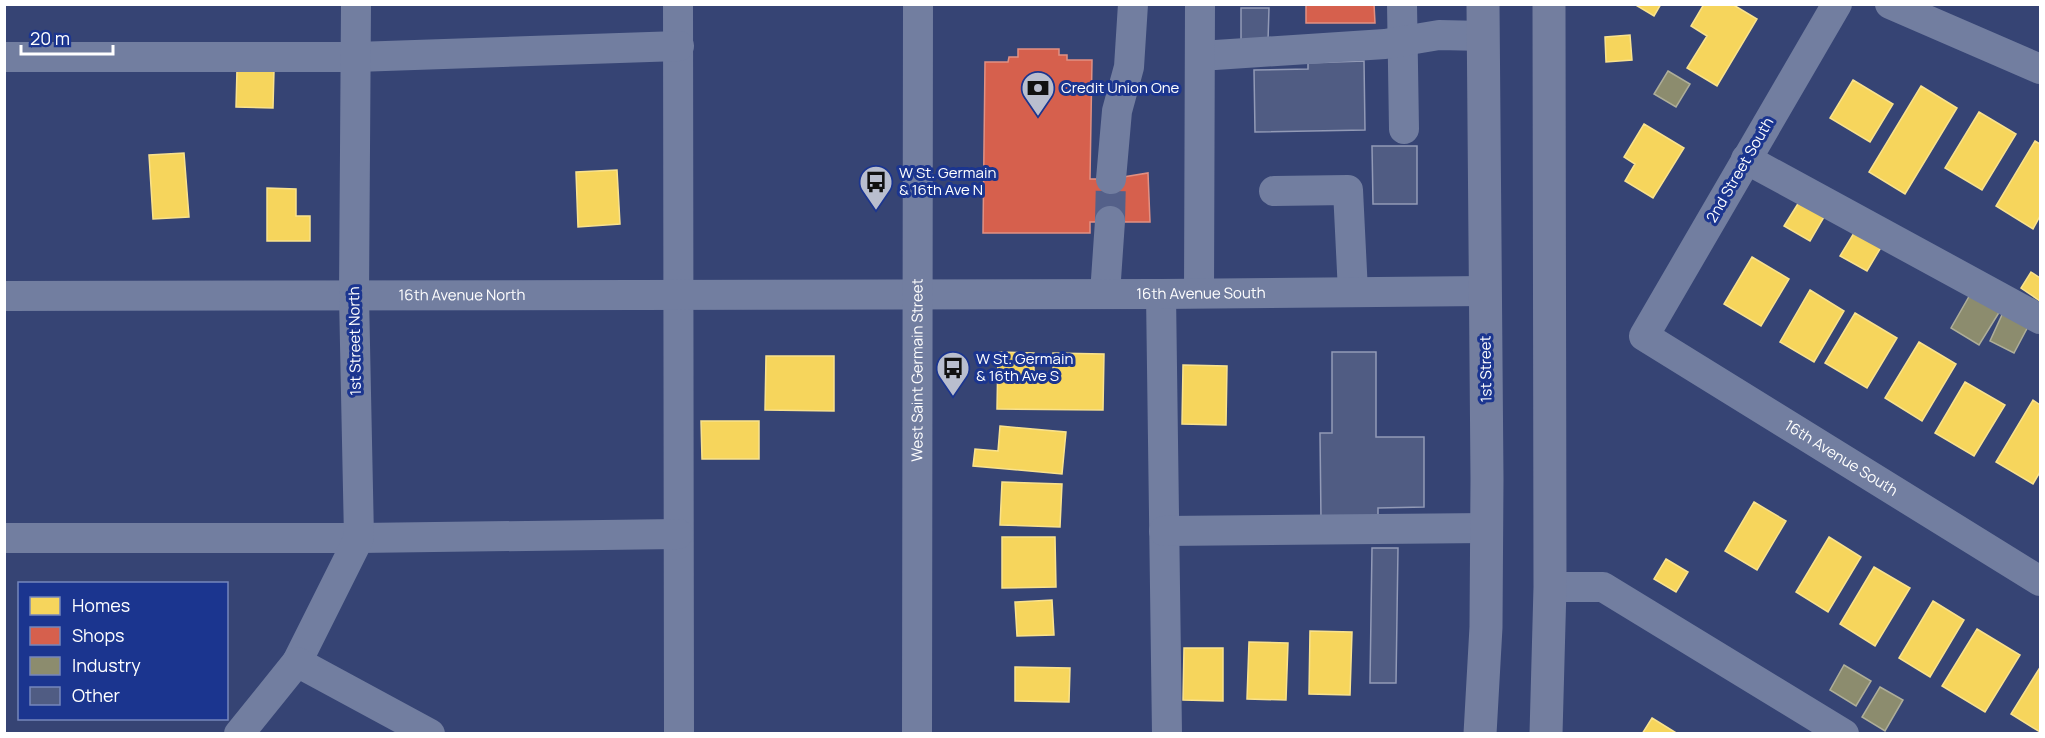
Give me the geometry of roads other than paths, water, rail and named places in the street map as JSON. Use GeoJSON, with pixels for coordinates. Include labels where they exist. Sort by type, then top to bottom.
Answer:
{"type":"FeatureCollection","features":[{"type":"Feature","properties":{"kind":"highway"},"geometry":{"type":"LineString","coordinates":[[1546,734],[1550,587],[1549,4]]}},
{"type":"Feature","properties":{"kind":"highway","name":"1st Street"},"geometry":{"type":"LineString","coordinates":[[1480,734],[1486,627],[1487,528],[1484,20]]}},
{"type":"Feature","properties":{"kind":"street","name":"1st Street North"},"geometry":{"type":"LineString","coordinates":[[239,734],[297,662],[359,538],[354,296],[356,4]]}},
{"type":"Feature","properties":{"kind":"street"},"geometry":{"type":"LineString","coordinates":[[678,4],[679,734]]}},
{"type":"Feature","properties":{"kind":"street","name":"West Saint Germain Street"},"geometry":{"type":"LineString","coordinates":[[917,734],[918,4]]}},
{"type":"Feature","properties":{"kind":"street"},"geometry":{"type":"LineString","coordinates":[[1111,179],[1117,111],[1129,67],[1133,4]]}},
{"type":"Feature","properties":{"kind":"street"},"geometry":{"type":"LineString","coordinates":[[1200,4],[1200,293]]}},
{"type":"Feature","properties":{"kind":"street"},"geometry":{"type":"LineString","coordinates":[[1402,4],[1404,129]]}},
{"type":"Feature","properties":{"kind":"street","name":"2nd Street South"},"geometry":{"type":"LineString","coordinates":[[1644,336],[1837,4]]}},
{"type":"Feature","properties":{"kind":"street"},"geometry":{"type":"LineString","coordinates":[[1890,4],[2040,69]]}},
{"type":"Feature","properties":{"kind":"street"},"geometry":{"type":"LineString","coordinates":[[1200,56],[1385,44],[1404,39],[1439,35],[1484,20]]}},
{"type":"Feature","properties":{"kind":"street"},"geometry":{"type":"LineString","coordinates":[[4,57],[356,57],[679,46]]}},
{"type":"Feature","properties":{"kind":"street"},"geometry":{"type":"LineString","coordinates":[[1746,159],[2040,319]]}},
{"type":"Feature","properties":{"kind":"street"},"geometry":{"type":"LineString","coordinates":[[1274,191],[1348,190],[1353,292]]}},
{"type":"Feature","properties":{"kind":"street"},"geometry":{"type":"LineString","coordinates":[[1105,294],[1110,221]]}},
{"type":"Feature","properties":{"kind":"street","name":"16th Avenue South"},"geometry":{"type":"LineString","coordinates":[[918,294],[1485,291]]}},
{"type":"Feature","properties":{"kind":"street","name":"16th Avenue North"},"geometry":{"type":"LineString","coordinates":[[4,296],[918,294]]}},
{"type":"Feature","properties":{"kind":"street"},"geometry":{"type":"LineString","coordinates":[[1161,294],[1167,734]]}},
{"type":"Feature","properties":{"kind":"street","name":"16th Avenue South"},"geometry":{"type":"LineString","coordinates":[[1644,336],[2040,581]]}},
{"type":"Feature","properties":{"kind":"street"},"geometry":{"type":"LineString","coordinates":[[1164,531],[1487,528]]}},
{"type":"Feature","properties":{"kind":"street"},"geometry":{"type":"LineString","coordinates":[[4,538],[359,538],[678,534]]}},
{"type":"Feature","properties":{"kind":"street"},"geometry":{"type":"LineString","coordinates":[[1550,587],[1603,587],[1844,734]]}},
{"type":"Feature","properties":{"kind":"street"},"geometry":{"type":"LineString","coordinates":[[297,662],[430,734]]}},
{"type":"Feature","properties":{"kind":"tunnel"},"geometry":{"type":"LineString","coordinates":[[1110,221],[1111,179]]}},
{"type":"Feature","properties":{"kind":"place","name":"Credit Union One"},"geometry":{"type":"Point","coordinates":[1038,117]}},
{"type":"Feature","properties":{"kind":"place","name":"W St. Germain & 16th Ave N"},"geometry":{"type":"Point","coordinates":[876,211]}},
{"type":"Feature","properties":{"kind":"place","name":"W St. Germain & 16th Ave S"},"geometry":{"type":"Point","coordinates":[953,397]}}]}
